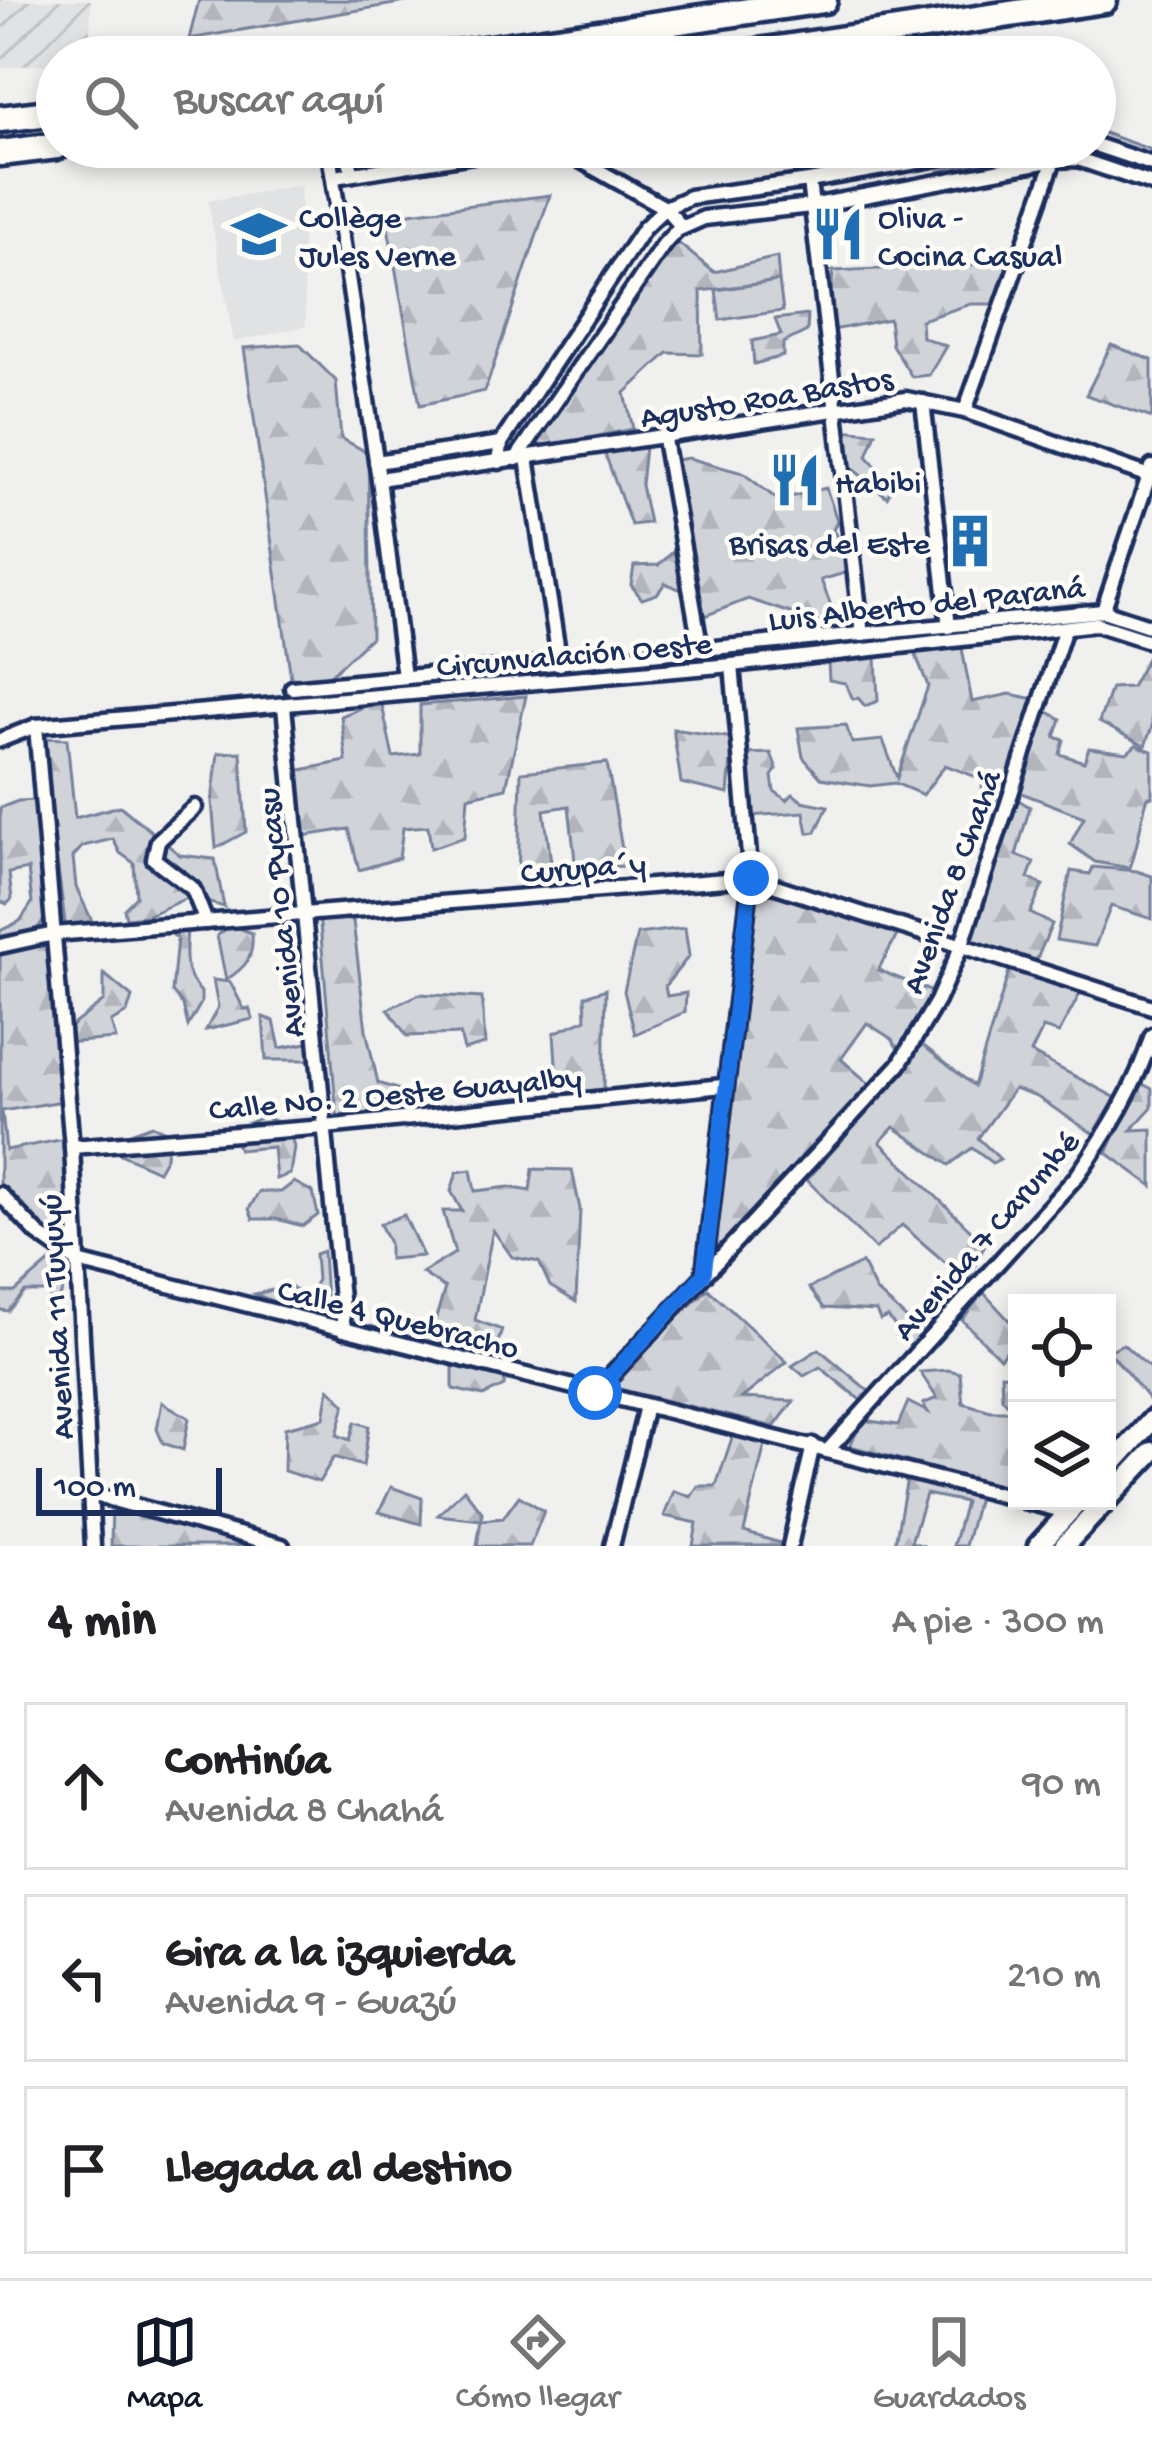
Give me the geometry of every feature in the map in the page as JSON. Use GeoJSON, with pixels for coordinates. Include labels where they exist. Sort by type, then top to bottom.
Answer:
{"type":"FeatureCollection","features":[{"type":"Feature","properties":{"kind":"highway"},"geometry":{"type":"LineString","coordinates":[[578,36],[824,0]]}},
{"type":"Feature","properties":{"kind":"highway"},"geometry":{"type":"LineString","coordinates":[[865,36],[1104,0]]}},
{"type":"Feature","properties":{"kind":"highway"},"geometry":{"type":"LineString","coordinates":[[0,119],[36,115]]}},
{"type":"Feature","properties":{"kind":"highway"},"geometry":{"type":"LineString","coordinates":[[0,153],[36,149]]}},
{"type":"Feature","properties":{"kind":"street"},"geometry":{"type":"LineString","coordinates":[[1116,152],[1152,164]]}},
{"type":"Feature","properties":{"kind":"street"},"geometry":{"type":"LineString","coordinates":[[333,168],[404,677]]}},
{"type":"Feature","properties":{"kind":"street"},"geometry":{"type":"LineString","coordinates":[[351,168],[353,175]]}},
{"type":"Feature","properties":{"kind":"street"},"geometry":{"type":"LineString","coordinates":[[335,178],[396,168]]}},
{"type":"Feature","properties":{"kind":"street"},"geometry":{"type":"LineString","coordinates":[[594,168],[665,208],[682,226]]}},
{"type":"Feature","properties":{"kind":"street"},"geometry":{"type":"LineString","coordinates":[[499,462],[501,442],[644,229],[665,208],[690,197],[886,168]]}},
{"type":"Feature","properties":{"kind":"street"},"geometry":{"type":"LineString","coordinates":[[560,664],[521,459],[664,244],[682,226],[704,218],[811,206],[989,168]]}},
{"type":"Feature","properties":{"kind":"street"},"geometry":{"type":"LineString","coordinates":[[965,411],[1049,168]]}},
{"type":"Feature","properties":{"kind":"street"},"geometry":{"type":"LineString","coordinates":[[1103,168],[1152,184]]}},
{"type":"Feature","properties":{"kind":"street"},"geometry":{"type":"LineString","coordinates":[[809,182],[862,635]]}},
{"type":"Feature","properties":{"kind":"street","name":"Agusto Roa Bastos"},"geometry":{"type":"LineString","coordinates":[[379,479],[906,399],[965,411],[1151,473]]}},
{"type":"Feature","properties":{"kind":"street"},"geometry":{"type":"LineString","coordinates":[[923,401],[949,627]]}},
{"type":"Feature","properties":{"kind":"street"},"geometry":{"type":"LineString","coordinates":[[664,439],[701,650]]}},
{"type":"Feature","properties":{"kind":"street"},"geometry":{"type":"LineString","coordinates":[[376,462],[501,442]]}},
{"type":"Feature","properties":{"kind":"street"},"geometry":{"type":"LineString","coordinates":[[1103,611],[1151,473]]}},
{"type":"Feature","properties":{"kind":"street","name":"Luis Alberto del Paraná"},"geometry":{"type":"LineString","coordinates":[[292,688],[1103,611],[1152,627]]}},
{"type":"Feature","properties":{"kind":"street","name":"Circunvalación Oeste"},"geometry":{"type":"LineString","coordinates":[[0,740],[36,726],[732,665],[1096,625],[1152,642]]}},
{"type":"Feature","properties":{"kind":"street","name":"Avenida 8 Chahá"},"geometry":{"type":"LineString","coordinates":[[595,1393],[899,1065],[937,1001],[961,947],[1066,628]]}},
{"type":"Feature","properties":{"kind":"street"},"geometry":{"type":"LineString","coordinates":[[704,1274],[751,878],[732,665]]}},
{"type":"Feature","properties":{"kind":"street","name":"Avenida 10 Pycasu"},"geometry":{"type":"LineString","coordinates":[[284,706],[344,1330]]}},
{"type":"Feature","properties":{"kind":"street","name":"Avenida 11 Tuyuyú"},"geometry":{"type":"LineString","coordinates":[[36,726],[72,1147],[93,1546]]}},
{"type":"Feature","properties":{"kind":"street"},"geometry":{"type":"LineString","coordinates":[[194,807],[158,841],[154,859],[193,889],[206,922]]}},
{"type":"Feature","properties":{"kind":"street","name":"Curupa´y"},"geometry":{"type":"LineString","coordinates":[[0,946],[54,934],[751,878],[1152,1007]]}},
{"type":"Feature","properties":{"kind":"street","name":"Avenida 7 Carumbé"},"geometry":{"type":"LineString","coordinates":[[830,1449],[1077,1176],[1110,1129],[1144,1062],[1152,1035]]}},
{"type":"Feature","properties":{"kind":"street","name":"Calle No. 2 Oeste Guayalby"},"geometry":{"type":"LineString","coordinates":[[72,1147],[723,1087]]}},
{"type":"Feature","properties":{"kind":"street","name":"Calle 4 Quebracho"},"geometry":{"type":"LineString","coordinates":[[0,1194],[38,1234],[78,1262],[1008,1497]]}},
{"type":"Feature","properties":{"kind":"street"},"geometry":{"type":"LineString","coordinates":[[612,1546],[646,1406]]}},
{"type":"Feature","properties":{"kind":"street"},"geometry":{"type":"LineString","coordinates":[[1116,1460],[1152,1420]]}},
{"type":"Feature","properties":{"kind":"street"},"geometry":{"type":"LineString","coordinates":[[790,1546],[813,1445]]}},
{"type":"Feature","properties":{"kind":"street"},"geometry":{"type":"LineString","coordinates":[[1116,1490],[1152,1452]]}},
{"type":"Feature","properties":{"kind":"street"},"geometry":{"type":"LineString","coordinates":[[91,1494],[282,1546]]}},
{"type":"Feature","properties":{"kind":"street"},"geometry":{"type":"LineString","coordinates":[[1039,1546],[1079,1511]]}},
{"type":"Feature","properties":{"kind":"street"},"geometry":{"type":"LineString","coordinates":[[1064,1546],[1079,1511]]}},
{"type":"Feature","properties":{"kind":"shaded area"},"geometry":{"type":"Polygon","coordinates":[[[0,0],[91,0],[90,36],[36,36],[36,65],[0,68],[0,0]]]}},
{"type":"Feature","properties":{"kind":"shaded area","name":"Collège Jules Verne"},"geometry":{"type":"Polygon","coordinates":[[[300,185],[306,326],[234,342],[208,201],[300,185]]]}},
{"type":"Feature","properties":{"kind":"green space"},"geometry":{"type":"Polygon","coordinates":[[[199,0],[406,0],[207,36],[190,36],[199,0]]]}},
{"type":"Feature","properties":{"kind":"green space"},"geometry":{"type":"Polygon","coordinates":[[[1116,137],[1152,150],[1152,185],[1077,168],[1116,168],[1116,137]]]}},
{"type":"Feature","properties":{"kind":"green space"},"geometry":{"type":"Polygon","coordinates":[[[953,168],[1066,168],[935,186],[939,171],[953,168]]]}},
{"type":"Feature","properties":{"kind":"green space"},"geometry":{"type":"Polygon","coordinates":[[[550,195],[485,391],[420,405],[386,216],[550,195]]]}},
{"type":"Feature","properties":{"kind":"green space"},"geometry":{"type":"Polygon","coordinates":[[[672,238],[714,272],[777,257],[779,281],[701,291],[702,354],[668,353],[625,393],[633,429],[533,449],[672,238]]]}},
{"type":"Feature","properties":{"kind":"green space"},"geometry":{"type":"Polygon","coordinates":[[[1011,263],[996,304],[971,304],[921,320],[922,337],[946,346],[929,375],[912,377],[892,345],[889,319],[828,331],[833,271],[1011,263]]]}},
{"type":"Feature","properties":{"kind":"green space"},"geometry":{"type":"Polygon","coordinates":[[[779,281],[783,311],[720,320],[716,290],[779,281]]]}},
{"type":"Feature","properties":{"kind":"green space"},"geometry":{"type":"Polygon","coordinates":[[[808,315],[807,331],[783,343],[783,356],[754,364],[752,341],[781,335],[775,319],[808,315]]]}},
{"type":"Feature","properties":{"kind":"green space"},"geometry":{"type":"Polygon","coordinates":[[[299,344],[336,381],[341,438],[368,453],[371,637],[325,680],[291,678],[244,348],[299,344]]]}},
{"type":"Feature","properties":{"kind":"green space"},"geometry":{"type":"Polygon","coordinates":[[[1111,345],[1152,360],[1152,418],[1086,395],[1111,345]]]}},
{"type":"Feature","properties":{"kind":"green space"},"geometry":{"type":"Polygon","coordinates":[[[840,430],[876,433],[867,456],[893,486],[887,497],[848,465],[840,430]]]}},
{"type":"Feature","properties":{"kind":"green space"},"geometry":{"type":"Polygon","coordinates":[[[645,447],[641,485],[649,523],[631,525],[604,451],[645,447]]]}},
{"type":"Feature","properties":{"kind":"green space"},"geometry":{"type":"Polygon","coordinates":[[[688,458],[743,473],[778,500],[826,488],[837,520],[833,531],[842,543],[845,573],[821,580],[835,616],[821,623],[748,599],[702,617],[676,460],[688,458]]]}},
{"type":"Feature","properties":{"kind":"green space"},"geometry":{"type":"Polygon","coordinates":[[[682,543],[686,592],[665,583],[657,594],[642,599],[631,585],[634,566],[659,565],[682,543]]]}},
{"type":"Feature","properties":{"kind":"green space"},"geometry":{"type":"Polygon","coordinates":[[[961,643],[972,702],[1010,694],[1040,700],[1010,790],[1005,789],[995,814],[983,811],[982,779],[945,765],[923,795],[895,783],[870,786],[821,778],[803,757],[798,728],[846,725],[852,743],[883,740],[897,778],[928,686],[915,653],[961,643]]]}},
{"type":"Feature","properties":{"kind":"green space"},"geometry":{"type":"Polygon","coordinates":[[[1152,649],[1152,727],[1145,746],[1099,722],[1111,688],[1131,687],[1152,649]]]}},
{"type":"Feature","properties":{"kind":"green space"},"geometry":{"type":"Polygon","coordinates":[[[876,657],[878,701],[865,706],[853,699],[845,683],[829,680],[828,662],[876,657]]]}},
{"type":"Feature","properties":{"kind":"green space"},"geometry":{"type":"Polygon","coordinates":[[[526,696],[506,788],[468,797],[465,837],[431,848],[428,826],[403,828],[399,858],[359,870],[349,829],[303,836],[296,771],[346,761],[341,716],[381,700],[393,757],[420,754],[420,705],[526,696]]]}},
{"type":"Feature","properties":{"kind":"green space"},"geometry":{"type":"Polygon","coordinates":[[[1044,710],[1061,719],[1055,737],[1064,740],[1060,754],[1084,762],[1089,748],[1127,753],[1136,745],[1152,751],[1152,797],[1148,797],[1130,868],[1095,862],[1070,844],[1084,817],[1019,792],[1044,710]]]}},
{"type":"Feature","properties":{"kind":"green space"},"geometry":{"type":"Polygon","coordinates":[[[673,729],[733,738],[728,794],[681,783],[673,729]]]}},
{"type":"Feature","properties":{"kind":"green space"},"geometry":{"type":"Polygon","coordinates":[[[41,738],[67,739],[75,818],[120,806],[180,855],[215,859],[224,907],[189,897],[146,916],[126,918],[124,909],[136,897],[134,863],[120,853],[113,839],[83,846],[73,857],[76,887],[94,925],[66,930],[41,738]]]}},
{"type":"Feature","properties":{"kind":"green space"},"geometry":{"type":"Polygon","coordinates":[[[241,752],[246,832],[216,848],[212,801],[218,753],[241,752]]]}},
{"type":"Feature","properties":{"kind":"green space"},"geometry":{"type":"Polygon","coordinates":[[[771,753],[777,769],[772,776],[774,791],[787,800],[793,794],[802,801],[828,806],[816,832],[808,833],[804,812],[751,816],[745,754],[771,753]]]}},
{"type":"Feature","properties":{"kind":"green space"},"geometry":{"type":"Polygon","coordinates":[[[607,763],[625,866],[576,870],[569,806],[544,810],[554,884],[518,880],[521,772],[607,763]]]}},
{"type":"Feature","properties":{"kind":"green space"},"geometry":{"type":"Polygon","coordinates":[[[1015,798],[1030,807],[1016,855],[1034,862],[1028,878],[1043,885],[1030,913],[1052,924],[1036,961],[970,942],[1015,798]]]}},
{"type":"Feature","properties":{"kind":"green space"},"geometry":{"type":"Polygon","coordinates":[[[36,800],[45,918],[30,939],[0,941],[0,931],[20,921],[32,903],[28,869],[9,873],[12,899],[7,904],[0,901],[0,808],[36,800]]]}},
{"type":"Feature","properties":{"kind":"green space"},"geometry":{"type":"Polygon","coordinates":[[[1093,867],[1152,876],[1152,919],[1111,906],[1095,946],[1056,940],[1071,871],[1090,874],[1093,867]]]}},
{"type":"Feature","properties":{"kind":"green space"},"geometry":{"type":"Polygon","coordinates":[[[751,887],[900,930],[878,970],[938,994],[901,1054],[892,1039],[867,1023],[841,1059],[873,1087],[711,1261],[751,887]]]}},
{"type":"Feature","properties":{"kind":"green space"},"geometry":{"type":"Polygon","coordinates":[[[319,914],[353,921],[366,1030],[378,1083],[406,1092],[404,1112],[337,1116],[319,914]]]}},
{"type":"Feature","properties":{"kind":"green space"},"geometry":{"type":"Polygon","coordinates":[[[230,925],[252,933],[252,949],[239,971],[226,980],[217,936],[230,925]]]}},
{"type":"Feature","properties":{"kind":"green space"},"geometry":{"type":"Polygon","coordinates":[[[685,928],[689,956],[665,986],[667,996],[686,993],[685,1012],[635,1034],[624,991],[637,934],[685,928]]]}},
{"type":"Feature","properties":{"kind":"green space"},"geometry":{"type":"Polygon","coordinates":[[[165,929],[187,930],[188,971],[201,992],[201,1003],[188,1026],[183,1005],[172,992],[177,938],[165,929]]]}},
{"type":"Feature","properties":{"kind":"green space"},"geometry":{"type":"Polygon","coordinates":[[[49,939],[69,1100],[2,1111],[6,1150],[65,1139],[72,1253],[0,1191],[0,949],[49,939]]]}},
{"type":"Feature","properties":{"kind":"green space"},"geometry":{"type":"Polygon","coordinates":[[[1010,968],[1082,990],[1059,1033],[1043,1028],[1031,1053],[1118,1099],[1103,1140],[1037,1097],[1014,1089],[978,1138],[1000,1159],[992,1163],[972,1148],[949,1165],[894,1127],[880,1142],[985,1244],[968,1282],[902,1225],[875,1249],[807,1180],[902,1072],[920,1043],[974,1086],[1010,968]]]}},
{"type":"Feature","properties":{"kind":"green space"},"geometry":{"type":"Polygon","coordinates":[[[104,974],[132,997],[127,1013],[111,1022],[116,1039],[66,1043],[66,1030],[104,1001],[104,974]]]}},
{"type":"Feature","properties":{"kind":"green space"},"geometry":{"type":"Polygon","coordinates":[[[213,980],[230,982],[253,1019],[206,1030],[218,1007],[213,980]]]}},
{"type":"Feature","properties":{"kind":"green space"},"geometry":{"type":"Polygon","coordinates":[[[606,989],[604,1089],[558,1094],[554,1033],[586,1019],[585,996],[606,989]]]}},
{"type":"Feature","properties":{"kind":"green space"},"geometry":{"type":"Polygon","coordinates":[[[420,994],[482,998],[485,1044],[464,1050],[460,1034],[407,1036],[388,1009],[420,994]]]}},
{"type":"Feature","properties":{"kind":"green space"},"geometry":{"type":"Polygon","coordinates":[[[263,1017],[274,1021],[280,1048],[307,1043],[317,1060],[266,1060],[263,1017]]]}},
{"type":"Feature","properties":{"kind":"green space"},"geometry":{"type":"Polygon","coordinates":[[[1139,1082],[1152,1089],[1152,1107],[1131,1130],[1152,1129],[1152,1186],[1107,1153],[1139,1082]]]}},
{"type":"Feature","properties":{"kind":"green space"},"geometry":{"type":"Polygon","coordinates":[[[262,1117],[288,1125],[294,1147],[290,1174],[276,1179],[273,1147],[239,1150],[234,1138],[244,1125],[262,1117]]]}},
{"type":"Feature","properties":{"kind":"green space"},"geometry":{"type":"Polygon","coordinates":[[[152,1125],[168,1132],[166,1157],[158,1171],[114,1151],[125,1135],[152,1125]]]}},
{"type":"Feature","properties":{"kind":"green space"},"geometry":{"type":"Polygon","coordinates":[[[533,1169],[572,1170],[580,1209],[576,1302],[550,1286],[539,1262],[512,1257],[493,1230],[475,1320],[502,1330],[492,1361],[430,1337],[445,1288],[422,1273],[455,1253],[443,1211],[462,1211],[451,1191],[457,1172],[471,1170],[475,1191],[509,1187],[530,1191],[533,1169]]]}},
{"type":"Feature","properties":{"kind":"green space"},"geometry":{"type":"Polygon","coordinates":[[[294,1182],[313,1192],[318,1215],[303,1226],[253,1219],[249,1209],[259,1192],[281,1192],[294,1182]]]}},
{"type":"Feature","properties":{"kind":"green space"},"geometry":{"type":"Polygon","coordinates":[[[404,1215],[423,1256],[389,1259],[389,1243],[380,1224],[404,1215]]]}},
{"type":"Feature","properties":{"kind":"green space"},"geometry":{"type":"Polygon","coordinates":[[[323,1251],[327,1316],[298,1312],[255,1294],[291,1286],[305,1299],[317,1280],[315,1254],[323,1251]]]}},
{"type":"Feature","properties":{"kind":"green space"},"geometry":{"type":"Polygon","coordinates":[[[52,1260],[66,1279],[58,1304],[51,1307],[49,1292],[25,1292],[8,1311],[0,1310],[0,1292],[15,1292],[52,1260]]]}},
{"type":"Feature","properties":{"kind":"green space"},"geometry":{"type":"Polygon","coordinates":[[[862,1263],[876,1291],[929,1339],[912,1349],[888,1317],[880,1320],[876,1311],[824,1308],[809,1288],[862,1263]]]}},
{"type":"Feature","properties":{"kind":"green space"},"geometry":{"type":"Polygon","coordinates":[[[708,1289],[787,1362],[742,1398],[794,1401],[774,1427],[603,1385],[708,1289]]]}},
{"type":"Feature","properties":{"kind":"green space"},"geometry":{"type":"Polygon","coordinates":[[[983,1292],[1008,1319],[1008,1349],[1000,1358],[962,1320],[983,1292]]]}},
{"type":"Feature","properties":{"kind":"green space"},"geometry":{"type":"Polygon","coordinates":[[[1123,1344],[1152,1370],[1152,1403],[1116,1359],[1116,1348],[1123,1344]]]}},
{"type":"Feature","properties":{"kind":"green space"},"geometry":{"type":"Polygon","coordinates":[[[819,1349],[871,1393],[864,1403],[820,1367],[804,1376],[792,1366],[819,1349]]]}},
{"type":"Feature","properties":{"kind":"green space"},"geometry":{"type":"Polygon","coordinates":[[[453,1362],[505,1376],[504,1386],[483,1396],[453,1389],[453,1362]]]}},
{"type":"Feature","properties":{"kind":"green space"},"geometry":{"type":"Polygon","coordinates":[[[920,1372],[960,1373],[963,1403],[1008,1411],[1008,1489],[850,1446],[862,1420],[898,1425],[908,1402],[928,1412],[923,1404],[937,1398],[920,1372]]]}},
{"type":"Feature","properties":{"kind":"green space"},"geometry":{"type":"Polygon","coordinates":[[[1001,1374],[1008,1374],[1008,1404],[1002,1398],[1001,1374]]]}},
{"type":"Feature","properties":{"kind":"green space"},"geometry":{"type":"Polygon","coordinates":[[[329,1388],[345,1404],[337,1435],[350,1440],[355,1422],[369,1426],[363,1466],[334,1457],[319,1482],[284,1471],[285,1428],[324,1418],[329,1388]]]}},
{"type":"Feature","properties":{"kind":"green space"},"geometry":{"type":"Polygon","coordinates":[[[162,1402],[189,1418],[183,1450],[163,1443],[157,1429],[162,1402]]]}},
{"type":"Feature","properties":{"kind":"green space"},"geometry":{"type":"Polygon","coordinates":[[[733,1435],[766,1440],[744,1532],[790,1546],[693,1546],[697,1523],[664,1516],[674,1491],[691,1497],[698,1486],[716,1486],[733,1435]]]}},
{"type":"Feature","properties":{"kind":"green space"},"geometry":{"type":"Polygon","coordinates":[[[908,1473],[979,1494],[965,1546],[953,1546],[965,1502],[926,1494],[911,1542],[924,1546],[895,1543],[908,1473]]]}},
{"type":"Feature","properties":{"kind":"green space"},"geometry":{"type":"Polygon","coordinates":[[[391,1487],[422,1498],[421,1524],[379,1512],[391,1487]]]}},
{"type":"Feature","properties":{"kind":"green space"},"geometry":{"type":"Polygon","coordinates":[[[464,1489],[482,1512],[482,1520],[503,1518],[519,1496],[544,1511],[530,1546],[477,1546],[481,1520],[438,1515],[464,1489]]]}},
{"type":"Feature","properties":{"kind":"green space"},"geometry":{"type":"Polygon","coordinates":[[[112,1504],[274,1546],[111,1546],[112,1504]]]}},
{"type":"Feature","properties":{"kind":"place","name":"Collège Jules Verne"},"geometry":{"type":"Point","coordinates":[259,234]}},
{"type":"Feature","properties":{"kind":"place","name":"Oliva - Cocina Casual"},"geometry":{"type":"Point","coordinates":[838,234]}},
{"type":"Feature","properties":{"kind":"place","name":"Habibi"},"geometry":{"type":"Point","coordinates":[795,480]}},
{"type":"Feature","properties":{"kind":"place","name":"Brisas del Este"},"geometry":{"type":"Point","coordinates":[970,541]}},
{"type":"Feature","properties":{"kind":"route"},"geometry":{"type":"LineString","coordinates":[[595,1393],[704,1274],[751,878]]}}]}
